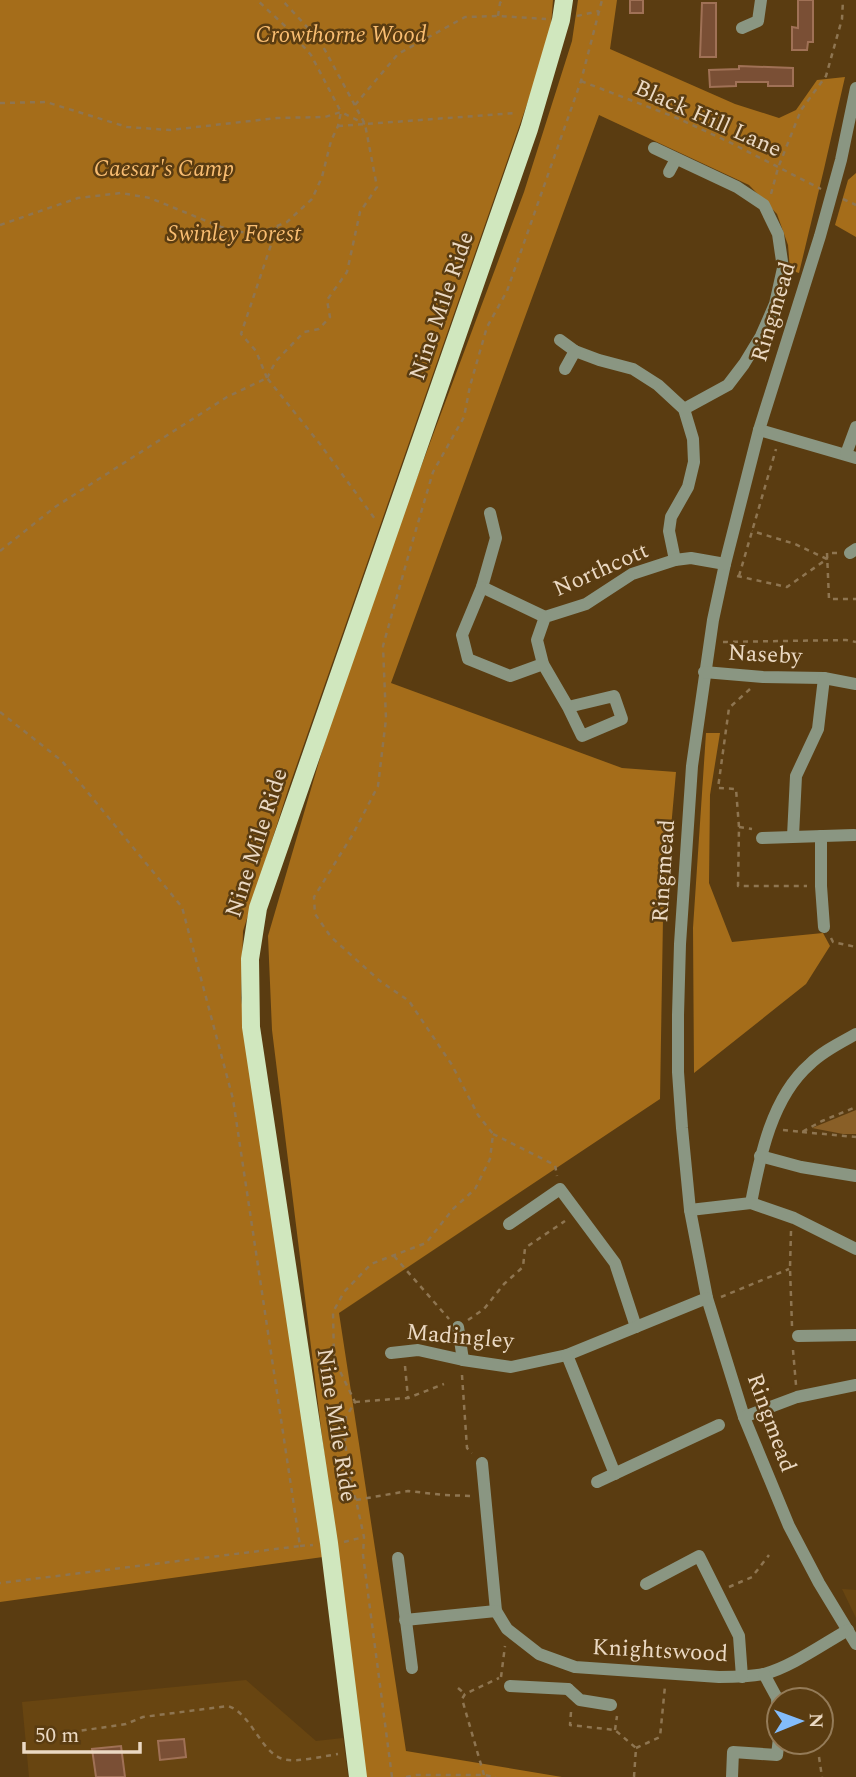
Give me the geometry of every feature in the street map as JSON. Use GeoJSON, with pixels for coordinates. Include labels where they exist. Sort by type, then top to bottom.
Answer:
{"type":"FeatureCollection","features":[{"type":"Feature","properties":{"kind":"main road","name":"Nine Mile Ride"},"geometry":{"type":"LineString","coordinates":[[358,1777],[329,1543],[251,1027],[250,959],[258,908],[529,128],[561,20],[564,0]]}},
{"type":"Feature","properties":{"kind":"street"},"geometry":{"type":"LineString","coordinates":[[742,27],[758,21],[761,0]]}},
{"type":"Feature","properties":{"kind":"street","name":"Ringmead"},"geometry":{"type":"LineString","coordinates":[[856,94],[820,236],[759,430],[724,569],[709,642],[692,766],[678,1015],[680,1102],[690,1210],[708,1300],[744,1417],[789,1526],[818,1583],[856,1644]]}},
{"type":"Feature","properties":{"kind":"street"},"geometry":{"type":"LineString","coordinates":[[560,340],[575,351],[633,369],[658,385],[684,409],[728,384],[761,336],[775,304],[783,268],[778,234],[764,205],[737,187],[654,148]]}},
{"type":"Feature","properties":{"kind":"street"},"geometry":{"type":"LineString","coordinates":[[669,172],[676,159]]}},
{"type":"Feature","properties":{"kind":"street"},"geometry":{"type":"LineString","coordinates":[[565,369],[575,351]]}},
{"type":"Feature","properties":{"kind":"street","name":"Northcott"},"geometry":{"type":"LineString","coordinates":[[675,560],[669,531],[671,517],[688,487],[694,463],[693,439],[684,409]]}},
{"type":"Feature","properties":{"kind":"street"},"geometry":{"type":"LineString","coordinates":[[759,430],[851,456],[856,427]]}},
{"type":"Feature","properties":{"kind":"street"},"geometry":{"type":"LineString","coordinates":[[491,513],[496,538],[482,587],[461,635],[468,659],[510,676],[544,664]]}},
{"type":"Feature","properties":{"kind":"street","name":"Northcott"},"geometry":{"type":"LineString","coordinates":[[482,587],[545,617],[586,604],[632,575],[675,560],[691,558],[724,569]]}},
{"type":"Feature","properties":{"kind":"street","name":"Northcott"},"geometry":{"type":"LineString","coordinates":[[545,617],[537,640],[544,664],[568,707]]}},
{"type":"Feature","properties":{"kind":"street","name":"Naseby"},"geometry":{"type":"LineString","coordinates":[[705,672],[824,678],[856,684]]}},
{"type":"Feature","properties":{"kind":"street","name":"Naseby"},"geometry":{"type":"LineString","coordinates":[[793,836],[796,776],[818,729],[824,678]]}},
{"type":"Feature","properties":{"kind":"street"},"geometry":{"type":"LineString","coordinates":[[762,838],[854,835]]}},
{"type":"Feature","properties":{"kind":"street"},"geometry":{"type":"LineString","coordinates":[[821,836],[824,927]]}},
{"type":"Feature","properties":{"kind":"street"},"geometry":{"type":"LineString","coordinates":[[751,1203],[761,1156],[773,1119],[792,1084],[808,1064],[856,1034]]}},
{"type":"Feature","properties":{"kind":"street"},"geometry":{"type":"LineString","coordinates":[[761,1156],[801,1167],[856,1177]]}},
{"type":"Feature","properties":{"kind":"street"},"geometry":{"type":"LineString","coordinates":[[509,1224],[560,1189],[615,1263],[636,1327]]}},
{"type":"Feature","properties":{"kind":"street"},"geometry":{"type":"LineString","coordinates":[[690,1210],[751,1203],[791,1217],[856,1249]]}},
{"type":"Feature","properties":{"kind":"street","name":"Madingley"},"geometry":{"type":"LineString","coordinates":[[398,1352],[418,1350],[510,1367],[567,1355],[708,1300]]}},
{"type":"Feature","properties":{"kind":"street"},"geometry":{"type":"LineString","coordinates":[[458,1327],[463,1360]]}},
{"type":"Feature","properties":{"kind":"street"},"geometry":{"type":"LineString","coordinates":[[795,1340],[856,1335]]}},
{"type":"Feature","properties":{"kind":"street"},"geometry":{"type":"LineString","coordinates":[[567,1355],[615,1474]]}},
{"type":"Feature","properties":{"kind":"street"},"geometry":{"type":"LineString","coordinates":[[744,1417],[797,1397],[856,1385]]}},
{"type":"Feature","properties":{"kind":"street"},"geometry":{"type":"LineString","coordinates":[[597,1482],[719,1425]]}},
{"type":"Feature","properties":{"kind":"street","name":"Knightswood"},"geometry":{"type":"LineString","coordinates":[[482,1463],[496,1611],[507,1629],[539,1654],[575,1667],[742,1677],[764,1674],[780,1668],[848,1630]]}},
{"type":"Feature","properties":{"kind":"street","name":"Knightswood"},"geometry":{"type":"LineString","coordinates":[[646,1584],[699,1556],[738,1636],[742,1677]]}},
{"type":"Feature","properties":{"kind":"street"},"geometry":{"type":"LineString","coordinates":[[398,1558],[412,1668]]}},
{"type":"Feature","properties":{"kind":"street"},"geometry":{"type":"LineString","coordinates":[[405,1619],[496,1611]]}},
{"type":"Feature","properties":{"kind":"street","name":"Knightswood"},"geometry":{"type":"LineString","coordinates":[[570,1691],[575,1667]]}},
{"type":"Feature","properties":{"kind":"street"},"geometry":{"type":"LineString","coordinates":[[764,1674],[770,1686]]}},
{"type":"Feature","properties":{"kind":"street"},"geometry":{"type":"LineString","coordinates":[[510,1686],[570,1691],[580,1700],[611,1705]]}},
{"type":"Feature","properties":{"kind":"street"},"geometry":{"type":"LineString","coordinates":[[732,1777],[733,1752],[765,1754]]}},
{"type":"Feature","properties":{"kind":"path"},"geometry":{"type":"LineString","coordinates":[[257,0],[311,55],[341,113],[365,124]]}},
{"type":"Feature","properties":{"kind":"path"},"geometry":{"type":"LineString","coordinates":[[0,551],[67,500],[227,397],[267,378],[276,361],[304,332],[319,329],[330,317],[327,300],[347,272],[360,212],[377,187],[365,124],[320,41],[282,0]]}},
{"type":"Feature","properties":{"kind":"path"},"geometry":{"type":"LineString","coordinates":[[498,16],[502,0]]}},
{"type":"Feature","properties":{"kind":"path"},"geometry":{"type":"LineString","coordinates":[[560,1189],[555,1166],[493,1134],[478,1115],[452,1065],[409,1001],[380,981],[331,937],[315,914],[314,897],[353,834],[377,786],[386,719],[383,646],[410,550],[433,472],[464,417],[487,327],[508,291],[581,81],[602,0]]}},
{"type":"Feature","properties":{"kind":"path"},"geometry":{"type":"LineString","coordinates":[[764,205],[771,195],[778,168],[801,110],[826,76],[842,19],[843,0]]}},
{"type":"Feature","properties":{"kind":"path"},"geometry":{"type":"LineString","coordinates":[[561,20],[599,11]]}},
{"type":"Feature","properties":{"kind":"path"},"geometry":{"type":"LineString","coordinates":[[355,105],[398,54],[465,17],[539,19]]}},
{"type":"Feature","properties":{"kind":"path","name":"Black Hill Lane"},"geometry":{"type":"LineString","coordinates":[[581,81],[677,118],[821,189]]}},
{"type":"Feature","properties":{"kind":"path"},"geometry":{"type":"LineString","coordinates":[[0,103],[46,102],[127,127],[170,130],[277,118],[325,117],[341,113]]}},
{"type":"Feature","properties":{"kind":"path"},"geometry":{"type":"LineString","coordinates":[[0,225],[78,198],[121,193],[150,198],[221,227],[257,234],[287,222],[312,199],[323,177],[341,113]]}},
{"type":"Feature","properties":{"kind":"path"},"geometry":{"type":"LineString","coordinates":[[338,126],[518,113]]}},
{"type":"Feature","properties":{"kind":"path"},"geometry":{"type":"LineString","coordinates":[[843,199],[856,205]]}},
{"type":"Feature","properties":{"kind":"path"},"geometry":{"type":"LineString","coordinates":[[277,227],[242,334],[256,351],[267,378],[376,519]]}},
{"type":"Feature","properties":{"kind":"path"},"geometry":{"type":"LineString","coordinates":[[738,576],[780,436]]}},
{"type":"Feature","properties":{"kind":"path"},"geometry":{"type":"LineString","coordinates":[[752,531],[795,544],[827,559]]}},
{"type":"Feature","properties":{"kind":"path"},"geometry":{"type":"LineString","coordinates":[[853,551],[827,553],[829,599],[856,599]]}},
{"type":"Feature","properties":{"kind":"path"},"geometry":{"type":"LineString","coordinates":[[724,569],[738,576],[787,587],[827,559]]}},
{"type":"Feature","properties":{"kind":"path"},"geometry":{"type":"LineString","coordinates":[[709,642],[856,642]]}},
{"type":"Feature","properties":{"kind":"path"},"geometry":{"type":"LineString","coordinates":[[763,677],[729,708],[718,788],[736,789],[738,886],[821,886]]}},
{"type":"Feature","properties":{"kind":"path"},"geometry":{"type":"LineString","coordinates":[[0,712],[62,761],[182,907],[233,1098],[300,1546],[0,1583]]}},
{"type":"Feature","properties":{"kind":"path"},"geometry":{"type":"LineString","coordinates":[[824,927],[832,942],[856,947]]}},
{"type":"Feature","properties":{"kind":"path"},"geometry":{"type":"LineString","coordinates":[[802,1132],[856,1107]]}},
{"type":"Feature","properties":{"kind":"path"},"geometry":{"type":"LineString","coordinates":[[783,1130],[856,1137]]}},
{"type":"Feature","properties":{"kind":"path"},"geometry":{"type":"LineString","coordinates":[[355,1402],[334,1359],[333,1312],[344,1292],[371,1264],[426,1243],[453,1209],[475,1189],[490,1159],[493,1134]]}},
{"type":"Feature","properties":{"kind":"path"},"geometry":{"type":"LineString","coordinates":[[394,1256],[445,1316],[458,1327],[484,1309],[504,1284],[523,1267],[525,1248],[577,1212]]}},
{"type":"Feature","properties":{"kind":"path"},"geometry":{"type":"LineString","coordinates":[[791,1217],[790,1268],[797,1397]]}},
{"type":"Feature","properties":{"kind":"path"},"geometry":{"type":"LineString","coordinates":[[708,1300],[790,1268]]}},
{"type":"Feature","properties":{"kind":"path"},"geometry":{"type":"LineString","coordinates":[[398,1352],[408,1398]]}},
{"type":"Feature","properties":{"kind":"path"},"geometry":{"type":"LineString","coordinates":[[463,1360],[461,1379],[467,1448],[482,1463]]}},
{"type":"Feature","properties":{"kind":"path"},"geometry":{"type":"LineString","coordinates":[[355,1402],[408,1398],[443,1384]]}},
{"type":"Feature","properties":{"kind":"path"},"geometry":{"type":"LineString","coordinates":[[355,1402],[346,1416],[345,1443],[352,1490],[365,1537],[363,1555],[392,1777]]}},
{"type":"Feature","properties":{"kind":"path"},"geometry":{"type":"LineString","coordinates":[[356,1500],[408,1491],[444,1495],[485,1495]]}},
{"type":"Feature","properties":{"kind":"path"},"geometry":{"type":"LineString","coordinates":[[719,1596],[752,1577],[769,1555]]}},
{"type":"Feature","properties":{"kind":"path"},"geometry":{"type":"LineString","coordinates":[[484,1775],[462,1699],[465,1694],[501,1677],[507,1629]]}},
{"type":"Feature","properties":{"kind":"path"},"geometry":{"type":"LineString","coordinates":[[636,1748],[660,1737],[666,1674]]}},
{"type":"Feature","properties":{"kind":"path"},"geometry":{"type":"LineString","coordinates":[[458,1688],[465,1694]]}},
{"type":"Feature","properties":{"kind":"path"},"geometry":{"type":"LineString","coordinates":[[570,1691],[570,1725],[615,1730],[636,1748]]}},
{"type":"Feature","properties":{"kind":"path"},"geometry":{"type":"LineString","coordinates":[[52,1735],[126,1724],[143,1717],[228,1706],[242,1715],[281,1759],[294,1760],[355,1751]]}},
{"type":"Feature","properties":{"kind":"path"},"geometry":{"type":"LineString","coordinates":[[634,1777],[636,1748]]}},
{"type":"Feature","properties":{"kind":"path"},"geometry":{"type":"LineString","coordinates":[[818,1758],[822,1777]]}},
{"type":"Feature","properties":{"kind":"path"},"geometry":{"type":"LineString","coordinates":[[406,1777],[496,1777]]}},
{"type":"Feature","properties":{"kind":"shaded area"},"geometry":{"type":"Polygon","coordinates":[[[856,1110],[856,1134],[812,1128],[856,1110]]]}},
{"type":"Feature","properties":{"kind":"shaded area"},"geometry":{"type":"Polygon","coordinates":[[[842,1589],[856,1590],[856,1618],[842,1589]]]}},
{"type":"Feature","properties":{"kind":"shaded area"},"geometry":{"type":"Polygon","coordinates":[[[246,1680],[316,1741],[343,1738],[348,1777],[29,1777],[22,1702],[246,1680]]]}},
{"type":"Feature","properties":{"kind":"green space","name":"Swinley Forest"},"geometry":{"type":"Polygon","coordinates":[[[0,0],[553,0],[550,38],[288,790],[243,931],[241,998],[323,1557],[0,1602],[0,0]]]}},
{"type":"Feature","properties":{"kind":"green space"},"geometry":{"type":"Polygon","coordinates":[[[578,0],[617,0],[610,49],[735,104],[779,118],[796,110],[817,80],[845,77],[799,273],[790,270],[788,245],[777,214],[749,185],[599,115],[391,683],[622,768],[676,772],[663,918],[660,1099],[339,1313],[406,1751],[562,1777],[364,1777],[272,1030],[268,936],[349,659],[524,192],[572,41],[578,0]]]}},
{"type":"Feature","properties":{"kind":"green space"},"geometry":{"type":"Polygon","coordinates":[[[856,173],[856,237],[835,225],[848,180],[856,173]]]}},
{"type":"Feature","properties":{"kind":"green space"},"geometry":{"type":"Polygon","coordinates":[[[706,733],[720,733],[710,795],[709,883],[732,942],[823,933],[830,946],[806,984],[694,1073],[693,928],[706,733]]]}},
{"type":"Feature","properties":{"kind":"building"},"geometry":{"type":"Polygon","coordinates":[[[630,0],[643,0],[643,13],[630,13],[630,0]]]}},
{"type":"Feature","properties":{"kind":"building"},"geometry":{"type":"Polygon","coordinates":[[[798,0],[813,0],[813,42],[808,42],[807,50],[792,50],[792,27],[798,28],[798,0]]]}},
{"type":"Feature","properties":{"kind":"building"},"geometry":{"type":"Polygon","coordinates":[[[702,3],[716,3],[716,57],[700,57],[702,3]]]}},
{"type":"Feature","properties":{"kind":"building"},"geometry":{"type":"Polygon","coordinates":[[[739,66],[793,68],[793,86],[768,86],[768,82],[736,82],[736,86],[710,87],[709,70],[739,69],[739,66]]]}},
{"type":"Feature","properties":{"kind":"building"},"geometry":{"type":"Polygon","coordinates":[[[184,1739],[186,1757],[160,1760],[158,1741],[184,1739]]]}},
{"type":"Feature","properties":{"kind":"building"},"geometry":{"type":"Polygon","coordinates":[[[121,1746],[125,1777],[96,1777],[92,1749],[121,1746]]]}},
{"type":"Feature","properties":{"kind":"park label","name":"Crowthorne Wood"},"geometry":{"type":"Point","coordinates":[341,35]}},
{"type":"Feature","properties":{"kind":"park label","name":"Caesar's Camp"},"geometry":{"type":"Point","coordinates":[164,169]}}]}
